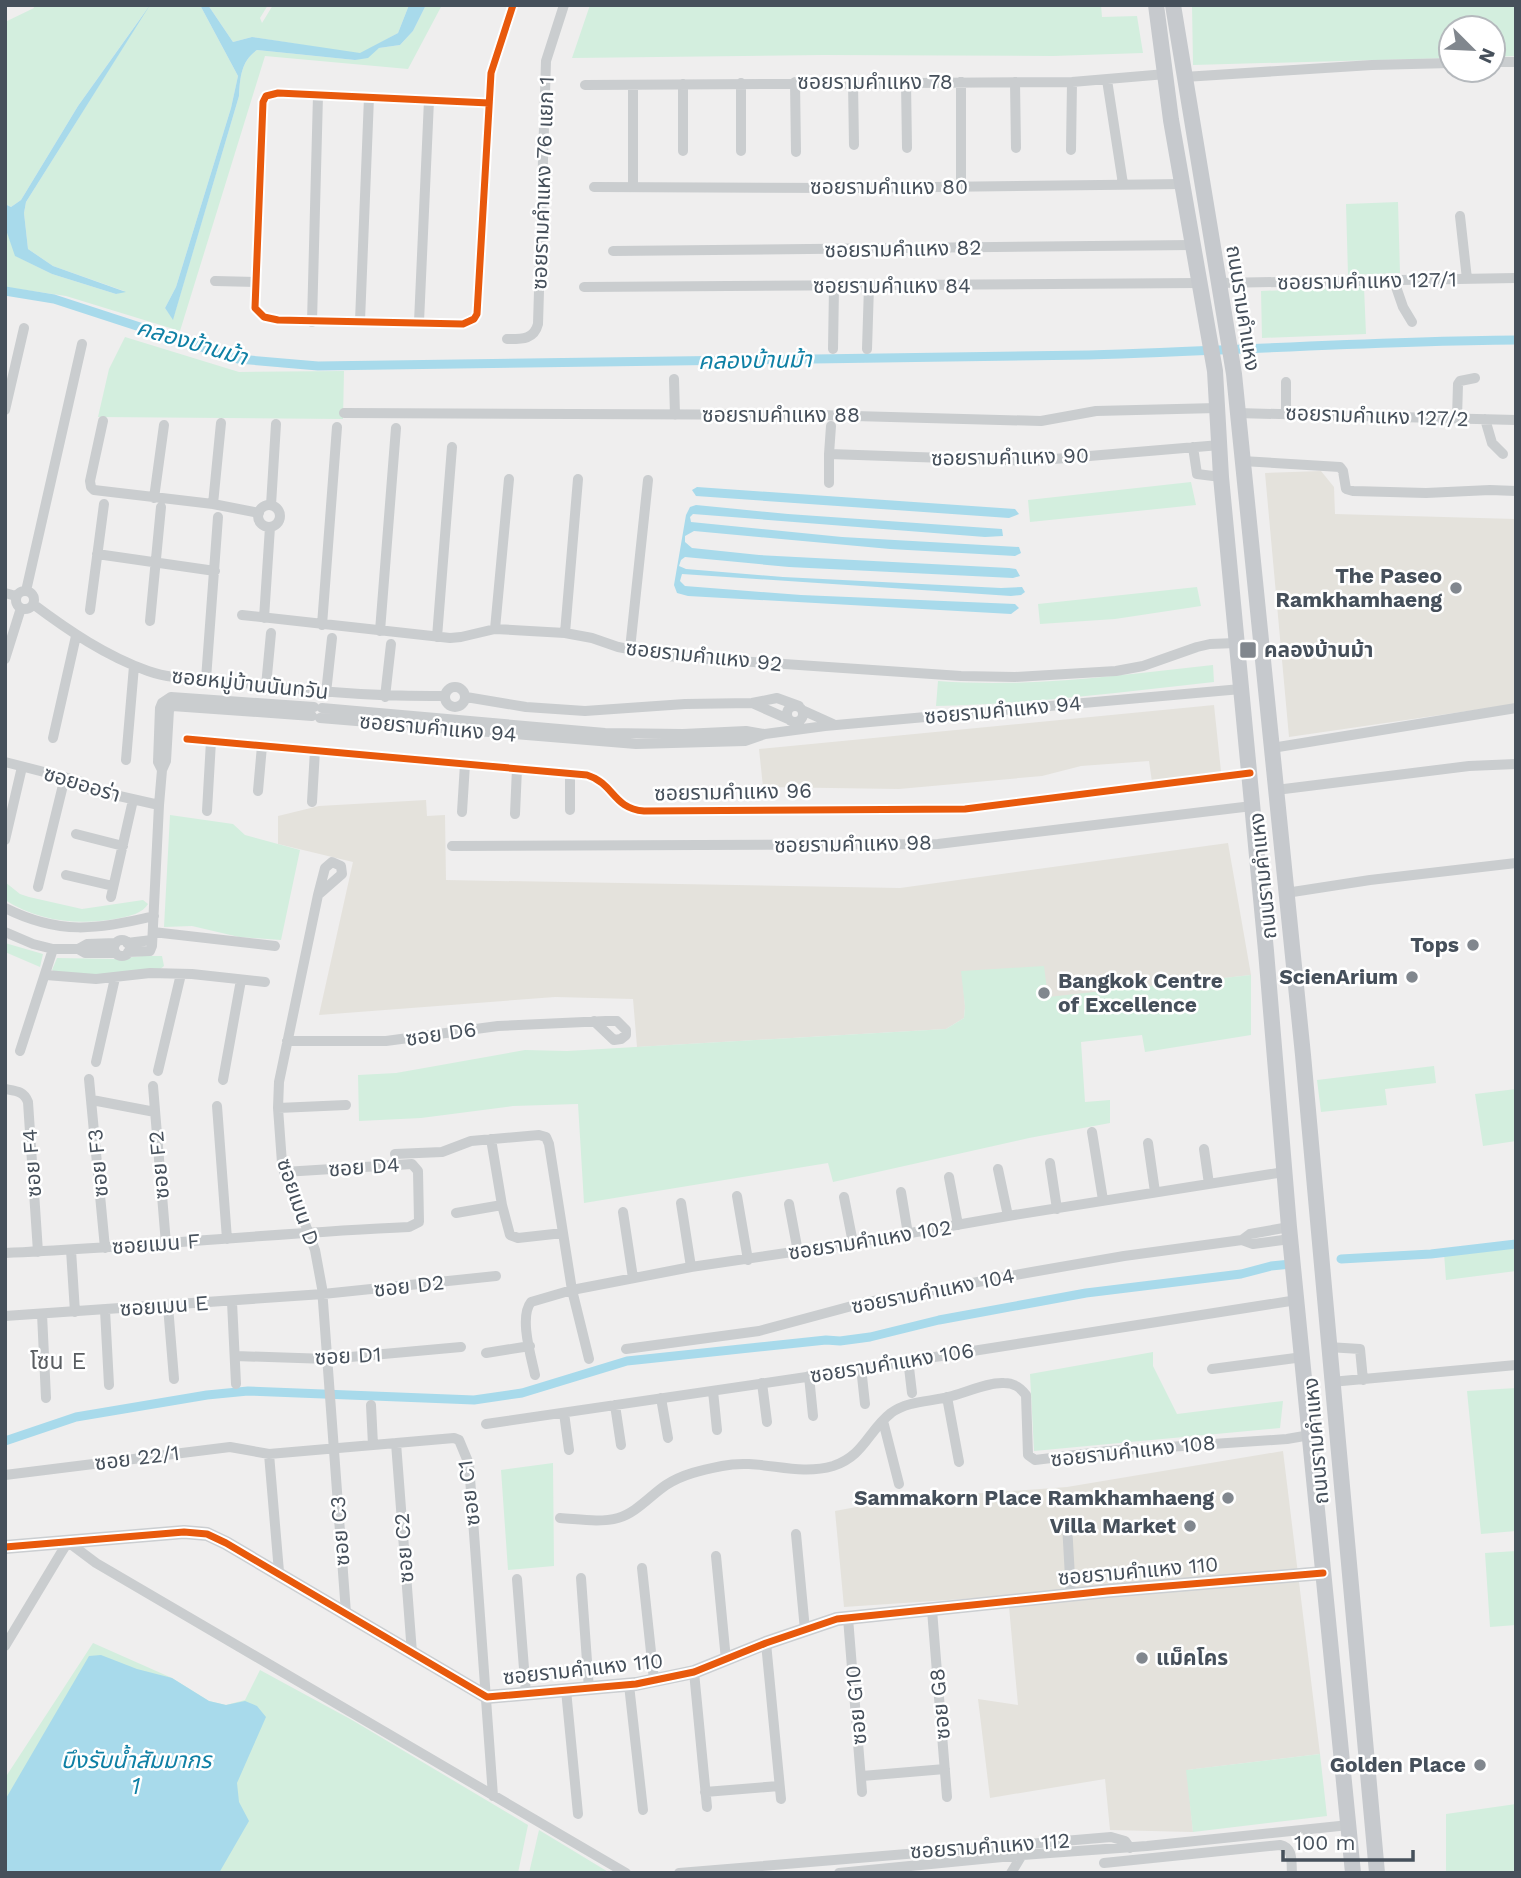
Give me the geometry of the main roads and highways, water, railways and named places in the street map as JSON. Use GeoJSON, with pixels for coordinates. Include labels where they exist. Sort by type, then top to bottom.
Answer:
{"type":"FeatureCollection","features":[{"type":"Feature","properties":{"kind":"main road","name":"ถนนรามคำแหง"},"geometry":{"type":"LineString","coordinates":[[1156,5],[1171,120],[1214,371],[1289,1233],[1353,1873]]}},
{"type":"Feature","properties":{"kind":"main road","name":"ถนนรามคำแหง"},"geometry":{"type":"LineString","coordinates":[[1173,5],[1234,374],[1286,893],[1377,1873]]}},
{"type":"Feature","properties":{"kind":"main road"},"geometry":{"type":"LineString","coordinates":[[1171,120],[1191,118]]}},
{"type":"Feature","properties":{"kind":"main road"},"geometry":{"type":"LineString","coordinates":[[1247,750],[1272,748]]}},
{"type":"Feature","properties":{"kind":"main road"},"geometry":{"type":"LineString","coordinates":[[1331,1649],[1357,1647]]}},
{"type":"Feature","properties":{"kind":"water"},"geometry":{"type":"Polygon","coordinates":[[[150,5],[26,202],[24,213],[28,249],[53,266],[126,292],[116,294],[52,274],[15,256],[5,227],[5,204],[11,207],[21,200],[78,106],[150,5]]]}},
{"type":"Feature","properties":{"kind":"water"},"geometry":{"type":"Polygon","coordinates":[[[200,5],[208,5],[233,42],[252,37],[360,53],[398,33],[409,5],[426,5],[413,31],[400,45],[379,48],[368,58],[355,60],[257,50],[252,54],[242,70],[239,96],[173,320],[165,308],[176,287],[231,108],[238,76],[200,5]]]}},
{"type":"Feature","properties":{"kind":"water"},"geometry":{"type":"Polygon","coordinates":[[[697,487],[1015,509],[1019,514],[1009,518],[696,496],[692,490],[697,487]]]}},
{"type":"Feature","properties":{"kind":"water"},"geometry":{"type":"Polygon","coordinates":[[[696,505],[1002,529],[1003,536],[985,537],[693,514],[690,517],[691,522],[842,537],[1019,547],[1021,553],[1015,556],[890,549],[694,531],[685,536],[685,542],[692,548],[759,555],[1009,568],[1016,569],[1020,576],[1013,578],[789,567],[685,557],[679,566],[686,569],[783,577],[1022,587],[1025,592],[1011,596],[682,574],[680,581],[685,586],[801,595],[1015,604],[1019,608],[1011,614],[688,596],[677,593],[674,585],[686,515],[690,507],[696,505]]]}},
{"type":"Feature","properties":{"kind":"water","name":"บึงรับน้ำสัมมากร 1"},"geometry":{"type":"Polygon","coordinates":[[[101,1655],[137,1669],[172,1678],[209,1701],[226,1705],[245,1701],[257,1706],[266,1717],[237,1783],[239,1802],[249,1821],[219,1873],[5,1873],[5,1800],[89,1656],[101,1655]]]}},
{"type":"Feature","properties":{"kind":"waterway","name":"คลองบ้านม้า"},"geometry":{"type":"LineString","coordinates":[[5,291],[54,299],[238,359],[318,366],[993,357],[1516,340]]}},
{"type":"Feature","properties":{"kind":"waterway"},"geometry":{"type":"LineString","coordinates":[[1341,1259],[1431,1254],[1516,1244]]}},
{"type":"Feature","properties":{"kind":"waterway"},"geometry":{"type":"LineString","coordinates":[[5,1441],[76,1417],[207,1395],[248,1391],[474,1400],[522,1393],[627,1361],[870,1337],[939,1320],[1086,1293],[1241,1274],[1291,1264]]}},
{"type":"Feature","properties":{"kind":"place","name":"The Paseo Ramkhamhaeng"},"geometry":{"type":"Point","coordinates":[1456,588]}},
{"type":"Feature","properties":{"kind":"place","name":"คลองบ้านม้า"},"geometry":{"type":"Point","coordinates":[1248,650]}},
{"type":"Feature","properties":{"kind":"place","name":"Tops"},"geometry":{"type":"Point","coordinates":[1473,945]}},
{"type":"Feature","properties":{"kind":"place","name":"ScienArium"},"geometry":{"type":"Point","coordinates":[1412,977]}},
{"type":"Feature","properties":{"kind":"place","name":"Bangkok Centre of Excellence"},"geometry":{"type":"Point","coordinates":[1044,993]}},
{"type":"Feature","properties":{"kind":"place","name":"Sammakorn Place Ramkhamhaeng"},"geometry":{"type":"Point","coordinates":[1228,1498]}},
{"type":"Feature","properties":{"kind":"place","name":"Villa Market"},"geometry":{"type":"Point","coordinates":[1190,1526]}},
{"type":"Feature","properties":{"kind":"place","name":"แม็คโคร"},"geometry":{"type":"Point","coordinates":[1142,1658]}},
{"type":"Feature","properties":{"kind":"place","name":"Golden Place"},"geometry":{"type":"Point","coordinates":[1480,1765]}},
{"type":"Feature","properties":{"kind":"district","name":"โซน E"},"geometry":{"type":"Point","coordinates":[58,1361]}}]}
